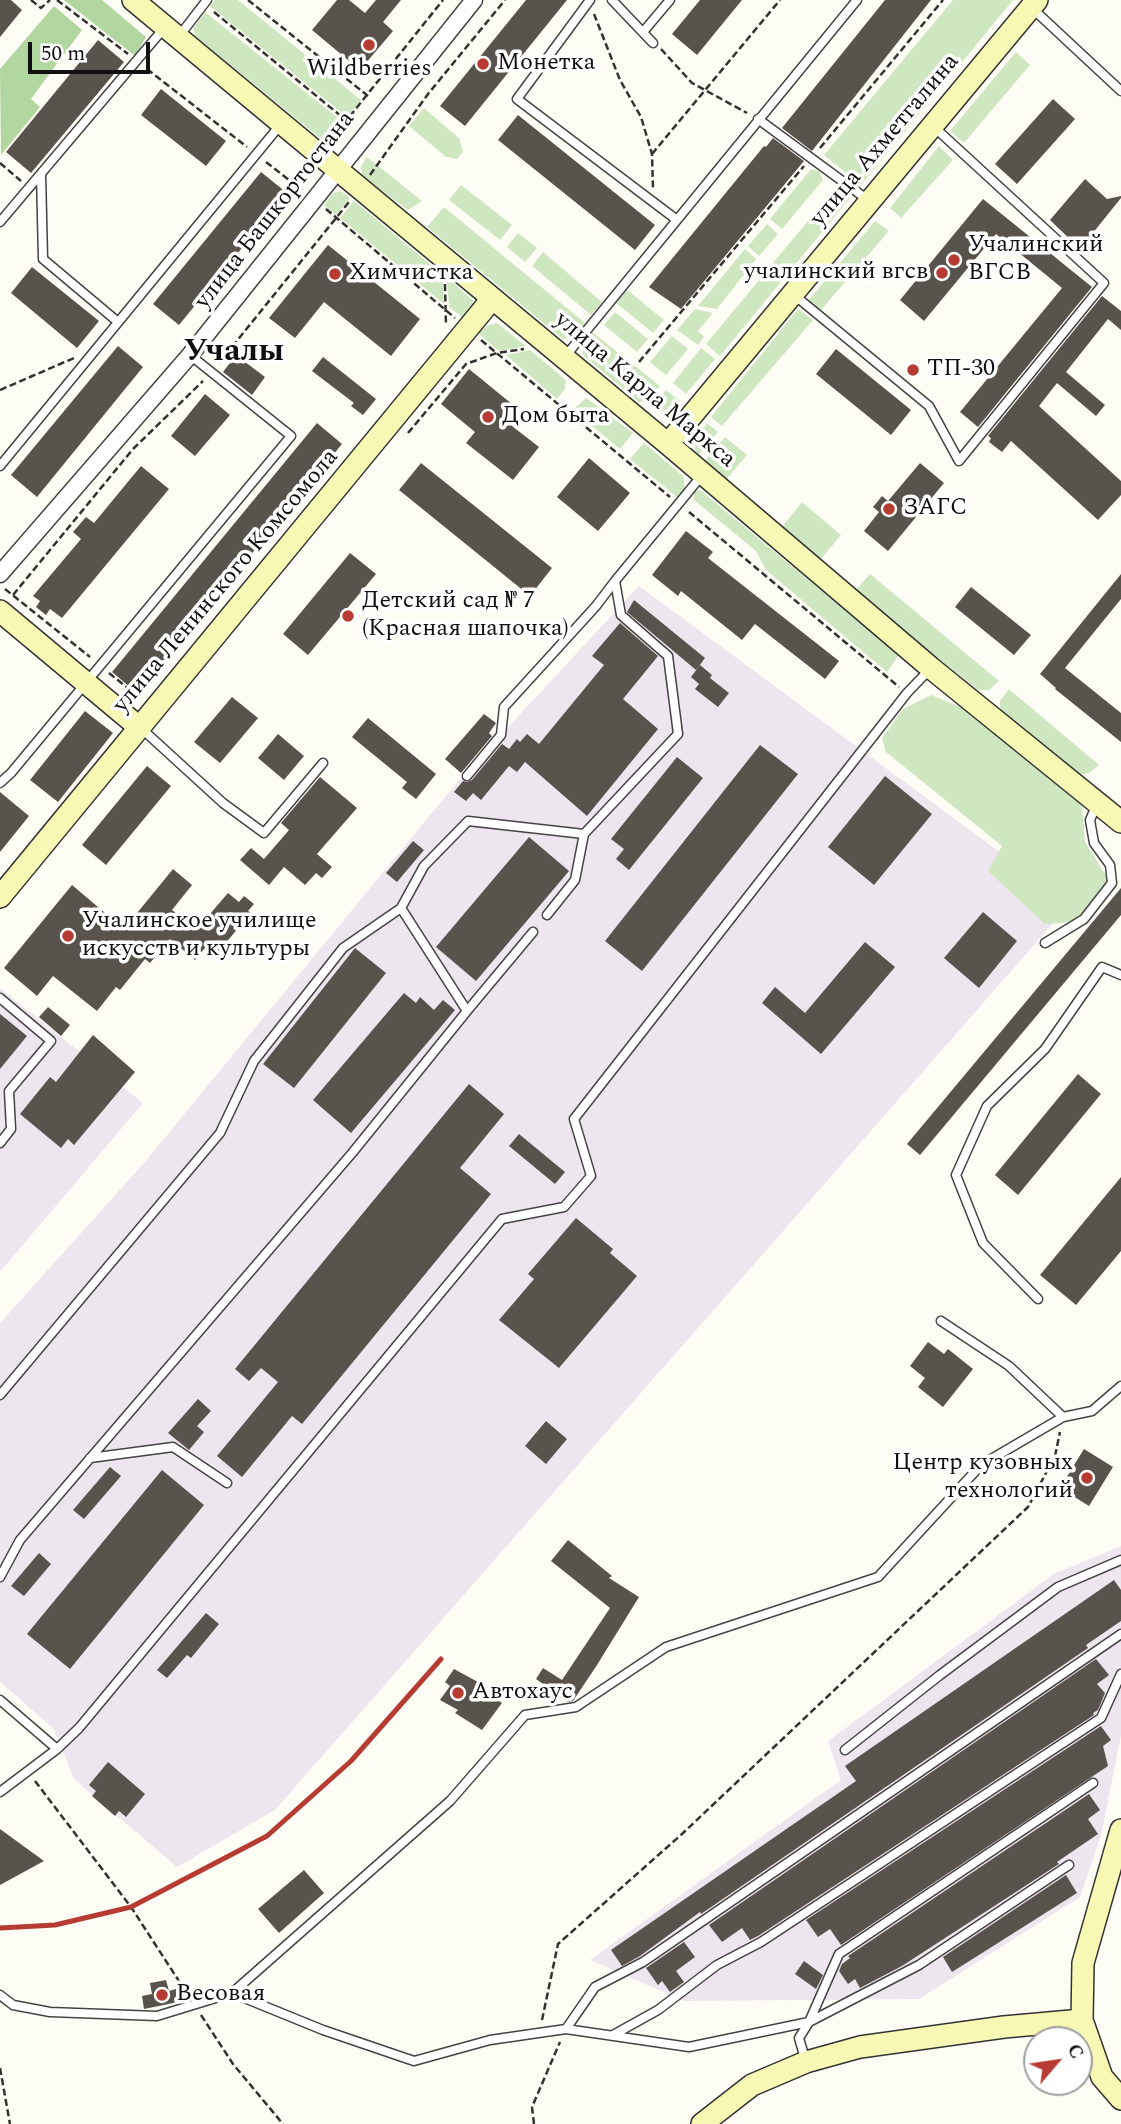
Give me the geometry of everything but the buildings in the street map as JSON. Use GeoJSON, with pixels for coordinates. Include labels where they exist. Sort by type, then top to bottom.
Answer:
{"type":"FeatureCollection","features":[{"type":"Feature","properties":{"kind":"main road","name":"улица Карла Маркса"},"geometry":{"type":"LineString","coordinates":[[133,0],[668,444],[931,668],[1121,822]]}},
{"type":"Feature","properties":{"kind":"main road","name":"улица Ахметгалина"},"geometry":{"type":"LineString","coordinates":[[668,444],[1034,4]]}},
{"type":"Feature","properties":{"kind":"main road","name":"улица Ленинского Комсомола"},"geometry":{"type":"LineString","coordinates":[[0,897],[492,299]]}},
{"type":"Feature","properties":{"kind":"main road"},"geometry":{"type":"LineString","coordinates":[[6,603],[84,682],[140,728]]}},
{"type":"Feature","properties":{"kind":"main road"},"geometry":{"type":"LineString","coordinates":[[1121,1830],[1083,1963],[1082,2020],[1102,2077],[1121,2099]]}},
{"type":"Feature","properties":{"kind":"main road"},"geometry":{"type":"LineString","coordinates":[[702,2124],[752,2085],[806,2062],[860,2047],[1004,2027],[1082,2020]]}},
{"type":"Feature","properties":{"kind":"street","name":"улица Башкортостана"},"geometry":{"type":"LineString","coordinates":[[0,574],[190,355],[474,0]]}},
{"type":"Feature","properties":{"kind":"lane"},"geometry":{"type":"LineString","coordinates":[[612,0],[653,43]]}},
{"type":"Feature","properties":{"kind":"lane"},"geometry":{"type":"LineString","coordinates":[[643,32],[670,0]]}},
{"type":"Feature","properties":{"kind":"lane"},"geometry":{"type":"LineString","coordinates":[[563,358],[857,0]]}},
{"type":"Feature","properties":{"kind":"lane"},"geometry":{"type":"LineString","coordinates":[[590,1],[517,99],[677,220]]}},
{"type":"Feature","properties":{"kind":"lane"},"geometry":{"type":"LineString","coordinates":[[0,222],[137,62],[206,2]]}},
{"type":"Feature","properties":{"kind":"lane"},"geometry":{"type":"LineString","coordinates":[[1034,4],[1121,91]]}},
{"type":"Feature","properties":{"kind":"lane"},"geometry":{"type":"LineString","coordinates":[[758,119],[871,202]]}},
{"type":"Feature","properties":{"kind":"lane"},"geometry":{"type":"LineString","coordinates":[[0,466],[281,124]]}},
{"type":"Feature","properties":{"kind":"lane"},"geometry":{"type":"LineString","coordinates":[[793,294],[929,406],[959,461],[1104,283],[933,126]]}},
{"type":"Feature","properties":{"kind":"lane"},"geometry":{"type":"LineString","coordinates":[[41,174],[43,259],[118,322]]}},
{"type":"Feature","properties":{"kind":"lane"},"geometry":{"type":"LineString","coordinates":[[0,783],[11,774],[84,682],[290,436],[190,355]]}},
{"type":"Feature","properties":{"kind":"lane"},"geometry":{"type":"LineString","coordinates":[[467,776],[501,735],[504,707],[596,606],[703,474]]}},
{"type":"Feature","properties":{"kind":"lane"},"geometry":{"type":"LineString","coordinates":[[547,915],[575,880],[583,834],[678,734],[668,656],[621,615],[615,582]]}},
{"type":"Feature","properties":{"kind":"lane"},"geometry":{"type":"LineString","coordinates":[[0,1792],[57,1749],[79,1728],[502,1219],[564,1207],[591,1176],[574,1119],[907,693],[931,668]]}},
{"type":"Feature","properties":{"kind":"lane"},"geometry":{"type":"LineString","coordinates":[[140,728],[223,803],[264,833],[323,763]]}},
{"type":"Feature","properties":{"kind":"lane"},"geometry":{"type":"LineString","coordinates":[[1045,943],[1084,919],[1112,883],[1110,865],[1094,843],[1090,820],[1097,803]]}},
{"type":"Feature","properties":{"kind":"lane"},"geometry":{"type":"LineString","coordinates":[[0,1395],[220,1133],[254,1061],[343,948],[401,908],[424,866],[468,821],[583,834]]}},
{"type":"Feature","properties":{"kind":"lane"},"geometry":{"type":"LineString","coordinates":[[401,908],[467,1011]]}},
{"type":"Feature","properties":{"kind":"lane"},"geometry":{"type":"LineString","coordinates":[[0,1577],[20,1540],[353,1152],[533,932]]}},
{"type":"Feature","properties":{"kind":"lane"},"geometry":{"type":"LineString","coordinates":[[1038,1299],[982,1243],[956,1175],[987,1106],[1045,1049],[1102,967],[1121,975]]}},
{"type":"Feature","properties":{"kind":"lane"},"geometry":{"type":"LineString","coordinates":[[0,998],[51,1041],[9,1091],[11,1129],[0,1143]]}},
{"type":"Feature","properties":{"kind":"lane"},"geometry":{"type":"LineString","coordinates":[[941,1321],[1009,1366],[1063,1417]]}},
{"type":"Feature","properties":{"kind":"lane"},"geometry":{"type":"LineString","coordinates":[[0,1995],[13,2005],[50,2012],[157,2016],[232,1993],[450,1801],[525,1715],[576,1707],[666,1647],[878,1577],[981,1465],[1063,1417],[1092,1411],[1121,1386]]}},
{"type":"Feature","properties":{"kind":"lane"},"geometry":{"type":"LineString","coordinates":[[90,1458],[173,1447],[227,1483]]}},
{"type":"Feature","properties":{"kind":"lane"},"geometry":{"type":"LineString","coordinates":[[845,1750],[1058,1587],[1121,1560]]}},
{"type":"Feature","properties":{"kind":"lane"},"geometry":{"type":"LineString","coordinates":[[566,2029],[595,1987],[643,1962],[1121,1634]]}},
{"type":"Feature","properties":{"kind":"lane"},"geometry":{"type":"LineString","coordinates":[[613,2035],[658,2010],[717,1965],[761,1942],[1101,1718],[1121,1674]]}},
{"type":"Feature","properties":{"kind":"lane"},"geometry":{"type":"LineString","coordinates":[[0,1700],[57,1749]]}},
{"type":"Feature","properties":{"kind":"lane"},"geometry":{"type":"LineString","coordinates":[[806,2062],[799,2038],[809,2022],[839,1954],[1093,1783]]}},
{"type":"Feature","properties":{"kind":"lane"},"geometry":{"type":"LineString","coordinates":[[232,1993],[323,2030],[414,2061],[490,2040],[566,2029],[688,2047],[809,2022],[919,1965],[1069,1865]]}},
{"type":"Feature","properties":{"kind":"path"},"geometry":{"type":"LineString","coordinates":[[31,0],[41,8],[50,0]]}},
{"type":"Feature","properties":{"kind":"path"},"geometry":{"type":"LineString","coordinates":[[57,0],[314,199],[907,693]]}},
{"type":"Feature","properties":{"kind":"path"},"geometry":{"type":"LineString","coordinates":[[248,0],[368,96]]}},
{"type":"Feature","properties":{"kind":"path"},"geometry":{"type":"LineString","coordinates":[[295,185],[443,0]]}},
{"type":"Feature","properties":{"kind":"path"},"geometry":{"type":"LineString","coordinates":[[6,603],[133,449],[211,372],[360,190],[428,94],[505,0]]}},
{"type":"Feature","properties":{"kind":"path"},"geometry":{"type":"LineString","coordinates":[[652,154],[780,0]]}},
{"type":"Feature","properties":{"kind":"path"},"geometry":{"type":"LineString","coordinates":[[639,362],[943,0]]}},
{"type":"Feature","properties":{"kind":"path"},"geometry":{"type":"LineString","coordinates":[[590,1],[620,80],[641,117],[652,154],[654,203]]}},
{"type":"Feature","properties":{"kind":"path"},"geometry":{"type":"LineString","coordinates":[[206,2],[347,121]]}},
{"type":"Feature","properties":{"kind":"path"},"geometry":{"type":"LineString","coordinates":[[653,43],[668,55],[692,83],[758,119]]}},
{"type":"Feature","properties":{"kind":"path"},"geometry":{"type":"LineString","coordinates":[[0,163],[29,188]]}},
{"type":"Feature","properties":{"kind":"path"},"geometry":{"type":"LineString","coordinates":[[0,390],[68,359],[93,352]]}},
{"type":"Feature","properties":{"kind":"path"},"geometry":{"type":"LineString","coordinates":[[0,585],[6,603],[99,664],[142,699]]}},
{"type":"Feature","properties":{"kind":"path"},"geometry":{"type":"LineString","coordinates":[[539,2033],[558,1944],[682,1834],[1028,1507],[1055,1456],[1063,1417]]}},
{"type":"Feature","properties":{"kind":"path"},"geometry":{"type":"LineString","coordinates":[[28,1772],[131,1907],[233,2064],[283,2124]]}},
{"type":"Feature","properties":{"kind":"path"},"geometry":{"type":"LineString","coordinates":[[534,2124],[531,2106],[566,2029]]}},
{"type":"Feature","properties":{"kind":"path"},"geometry":{"type":"LineString","coordinates":[[0,2068],[10,2124]]}},
{"type":"Feature","properties":{"kind":"shaded area"},"geometry":{"type":"Polygon","coordinates":[[[639,586],[1070,904],[275,1810],[177,1867],[74,1779],[54,1729],[0,1682],[0,1323],[144,1163],[459,780],[639,586]]]}},
{"type":"Feature","properties":{"kind":"shaded area"},"geometry":{"type":"Polygon","coordinates":[[[0,988],[143,1103],[0,1272],[0,988]]]}},
{"type":"Feature","properties":{"kind":"shaded area"},"geometry":{"type":"Polygon","coordinates":[[[1121,1546],[1121,1735],[1101,1836],[1080,1897],[919,1999],[684,2001],[590,1960],[841,1780],[828,1741],[1054,1574],[1121,1546]]]}},
{"type":"Feature","properties":{"kind":"green space"},"geometry":{"type":"Polygon","coordinates":[[[64,0],[102,0],[146,37],[135,56],[64,0]]]}},
{"type":"Feature","properties":{"kind":"green space"},"geometry":{"type":"Polygon","coordinates":[[[215,0],[238,0],[361,100],[347,117],[210,6],[215,0]]]}},
{"type":"Feature","properties":{"kind":"green space"},"geometry":{"type":"Polygon","coordinates":[[[953,0],[1013,0],[861,185],[824,155],[953,0]]]}},
{"type":"Feature","properties":{"kind":"green space"},"geometry":{"type":"Polygon","coordinates":[[[54,6],[82,30],[31,99],[40,107],[1,155],[0,69],[54,6]]]}},
{"type":"Feature","properties":{"kind":"green space"},"geometry":{"type":"Polygon","coordinates":[[[205,12],[343,122],[326,143],[195,36],[193,28],[205,12]]]}},
{"type":"Feature","properties":{"kind":"green space"},"geometry":{"type":"Polygon","coordinates":[[[1016,52],[1030,65],[964,143],[950,131],[1016,52]]]}},
{"type":"Feature","properties":{"kind":"green space"},"geometry":{"type":"Polygon","coordinates":[[[424,108],[459,138],[463,152],[457,159],[446,157],[409,126],[424,108]]]}},
{"type":"Feature","properties":{"kind":"green space"},"geometry":{"type":"Polygon","coordinates":[[[939,146],[953,160],[901,218],[890,208],[939,146]]]}},
{"type":"Feature","properties":{"kind":"green space"},"geometry":{"type":"Polygon","coordinates":[[[367,157],[422,201],[408,210],[362,176],[361,166],[367,157]]]}},
{"type":"Feature","properties":{"kind":"green space"},"geometry":{"type":"Polygon","coordinates":[[[811,169],[819,171],[823,180],[782,229],[770,219],[811,169]]]}},
{"type":"Feature","properties":{"kind":"green space"},"geometry":{"type":"Polygon","coordinates":[[[461,185],[512,225],[500,240],[449,200],[461,185]]]}},
{"type":"Feature","properties":{"kind":"green space"},"geometry":{"type":"Polygon","coordinates":[[[836,187],[850,198],[720,356],[706,344],[836,187]]]}},
{"type":"Feature","properties":{"kind":"green space"},"geometry":{"type":"Polygon","coordinates":[[[341,191],[350,198],[336,215],[324,205],[333,193],[341,191]]]}},
{"type":"Feature","properties":{"kind":"green space"},"geometry":{"type":"Polygon","coordinates":[[[354,201],[443,275],[444,304],[340,218],[354,201]]]}},
{"type":"Feature","properties":{"kind":"green space"},"geometry":{"type":"Polygon","coordinates":[[[444,207],[585,323],[575,336],[563,339],[427,227],[444,207]]]}},
{"type":"Feature","properties":{"kind":"green space"},"geometry":{"type":"Polygon","coordinates":[[[875,221],[889,231],[821,310],[809,300],[875,221]]]}},
{"type":"Feature","properties":{"kind":"green space"},"geometry":{"type":"Polygon","coordinates":[[[767,224],[778,234],[759,256],[748,246],[767,224]]]}},
{"type":"Feature","properties":{"kind":"green space"},"geometry":{"type":"Polygon","coordinates":[[[518,233],[537,248],[525,262],[507,247],[518,233]]]}},
{"type":"Feature","properties":{"kind":"green space"},"geometry":{"type":"Polygon","coordinates":[[[745,249],[756,259],[717,309],[698,306],[745,249]]]}},
{"type":"Feature","properties":{"kind":"green space"},"geometry":{"type":"Polygon","coordinates":[[[543,252],[602,302],[591,315],[532,266],[543,252]]]}},
{"type":"Feature","properties":{"kind":"green space"},"geometry":{"type":"Polygon","coordinates":[[[447,278],[473,300],[475,308],[466,320],[449,307],[447,278]]]}},
{"type":"Feature","properties":{"kind":"green space"},"geometry":{"type":"Polygon","coordinates":[[[626,289],[664,320],[653,333],[615,302],[626,289]]]}},
{"type":"Feature","properties":{"kind":"green space"},"geometry":{"type":"Polygon","coordinates":[[[695,309],[713,313],[698,331],[704,337],[698,345],[677,330],[695,309]]]}},
{"type":"Feature","properties":{"kind":"green space"},"geometry":{"type":"Polygon","coordinates":[[[798,309],[813,320],[722,426],[711,417],[798,309]]]}},
{"type":"Feature","properties":{"kind":"green space"},"geometry":{"type":"Polygon","coordinates":[[[615,312],[648,339],[637,352],[604,325],[615,312]]]}},
{"type":"Feature","properties":{"kind":"green space"},"geometry":{"type":"Polygon","coordinates":[[[497,323],[526,346],[499,351],[478,333],[497,323]]]}},
{"type":"Feature","properties":{"kind":"green space"},"geometry":{"type":"Polygon","coordinates":[[[592,332],[660,386],[648,400],[639,402],[583,355],[583,343],[592,332]]]}},
{"type":"Feature","properties":{"kind":"green space"},"geometry":{"type":"Polygon","coordinates":[[[672,336],[688,349],[666,375],[650,362],[672,336]]]}},
{"type":"Feature","properties":{"kind":"green space"},"geometry":{"type":"Polygon","coordinates":[[[701,348],[715,359],[686,394],[673,383],[701,348]]]}},
{"type":"Feature","properties":{"kind":"green space"},"geometry":{"type":"Polygon","coordinates":[[[530,350],[566,380],[565,389],[557,399],[506,355],[530,350]]]}},
{"type":"Feature","properties":{"kind":"green space"},"geometry":{"type":"Polygon","coordinates":[[[666,390],[680,401],[670,413],[662,414],[656,409],[655,403],[666,390]]]}},
{"type":"Feature","properties":{"kind":"green space"},"geometry":{"type":"Polygon","coordinates":[[[586,398],[633,433],[620,449],[573,410],[586,398]]]}},
{"type":"Feature","properties":{"kind":"green space"},"geometry":{"type":"Polygon","coordinates":[[[707,423],[718,432],[699,455],[695,449],[696,439],[707,423]]]}},
{"type":"Feature","properties":{"kind":"green space"},"geometry":{"type":"Polygon","coordinates":[[[725,437],[747,455],[725,481],[703,463],[725,437]]]}},
{"type":"Feature","properties":{"kind":"green space"},"geometry":{"type":"Polygon","coordinates":[[[644,443],[683,476],[685,488],[677,497],[630,459],[644,443]]]}},
{"type":"Feature","properties":{"kind":"green space"},"geometry":{"type":"Polygon","coordinates":[[[700,490],[899,655],[887,672],[766,570],[756,551],[694,500],[694,492],[700,490]]]}},
{"type":"Feature","properties":{"kind":"green space"},"geometry":{"type":"Polygon","coordinates":[[[802,502],[841,535],[820,560],[781,528],[802,502]]]}},
{"type":"Feature","properties":{"kind":"green space"},"geometry":{"type":"Polygon","coordinates":[[[870,574],[999,681],[989,690],[978,690],[855,591],[870,574]]]}},
{"type":"Feature","properties":{"kind":"green space"},"geometry":{"type":"Polygon","coordinates":[[[1009,689],[1099,765],[1089,773],[1078,775],[1000,709],[1000,701],[1009,689]]]}},
{"type":"Feature","properties":{"kind":"green space"},"geometry":{"type":"Polygon","coordinates":[[[931,695],[961,707],[1082,805],[1085,842],[1107,877],[1103,889],[1085,913],[1066,922],[1045,924],[988,871],[1002,846],[886,752],[882,738],[903,709],[931,695]]]}},
{"type":"Feature","properties":{"kind":"railway"},"geometry":{"type":"LineString","coordinates":[[0,1928],[55,1925],[131,1907],[267,1836],[351,1761],[441,1659]]}},
{"type":"Feature","properties":{"kind":"place","name":"Wildberries"},"geometry":{"type":"Point","coordinates":[369,45]}},
{"type":"Feature","properties":{"kind":"place","name":"Монетка"},"geometry":{"type":"Point","coordinates":[483,64]}},
{"type":"Feature","properties":{"kind":"place","name":"Учалинский ВГСВ"},"geometry":{"type":"Point","coordinates":[954,260]}},
{"type":"Feature","properties":{"kind":"place","name":"учалинский вгсв"},"geometry":{"type":"Point","coordinates":[942,273]}},
{"type":"Feature","properties":{"kind":"place","name":"Химчистка"},"geometry":{"type":"Point","coordinates":[335,274]}},
{"type":"Feature","properties":{"kind":"place","name":"ТП-30"},"geometry":{"type":"Point","coordinates":[913,370]}},
{"type":"Feature","properties":{"kind":"place","name":"Дом быта"},"geometry":{"type":"Point","coordinates":[488,417]}},
{"type":"Feature","properties":{"kind":"place","name":"ЗАГС"},"geometry":{"type":"Point","coordinates":[889,509]}},
{"type":"Feature","properties":{"kind":"place","name":"Детский сад № 7 (Красная шапочка)"},"geometry":{"type":"Point","coordinates":[348,616]}},
{"type":"Feature","properties":{"kind":"place","name":"Учалинское училище искусств и культуры"},"geometry":{"type":"Point","coordinates":[68,936]}},
{"type":"Feature","properties":{"kind":"place","name":"Центр кузовных технологий"},"geometry":{"type":"Point","coordinates":[1087,1478]}},
{"type":"Feature","properties":{"kind":"place","name":"Автохаус"},"geometry":{"type":"Point","coordinates":[458,1693]}},
{"type":"Feature","properties":{"kind":"place","name":"Весовая"},"geometry":{"type":"Point","coordinates":[162,1995]}},
{"type":"Feature","properties":{"kind":"district","name":"Учалы"},"geometry":{"type":"Point","coordinates":[234,354]}}]}
